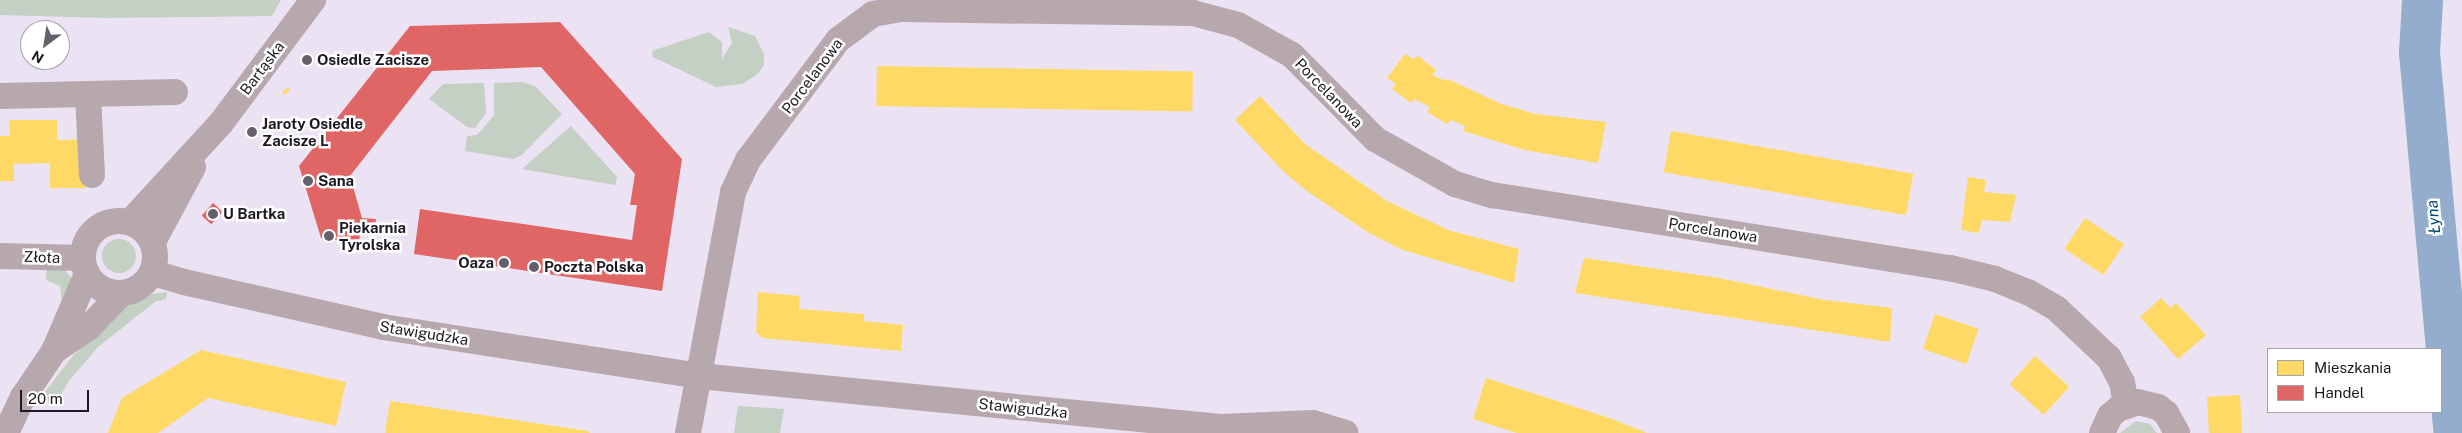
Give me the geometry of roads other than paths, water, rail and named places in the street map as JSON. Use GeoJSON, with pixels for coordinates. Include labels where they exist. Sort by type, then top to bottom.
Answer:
{"type":"FeatureCollection","features":[{"type":"Feature","properties":{"kind":"street","name":"Bartąska"},"geometry":{"type":"LineString","coordinates":[[130,222],[210,135],[313,0]]}},
{"type":"Feature","properties":{"kind":"street","name":"Porcelanowa"},"geometry":{"type":"LineString","coordinates":[[699,376],[733,192],[748,160],[838,40],[873,14],[900,9],[1016,9],[1193,13],[1238,25],[1292,55],[1374,139],[1433,175],[1492,195],[1950,268],[1995,279],[2058,309],[2092,338],[2109,358],[2122,382],[2126,405]]}},
{"type":"Feature","properties":{"kind":"street"},"geometry":{"type":"LineString","coordinates":[[0,96],[175,92]]}},
{"type":"Feature","properties":{"kind":"street"},"geometry":{"type":"LineString","coordinates":[[88,94],[92,174]]}},
{"type":"Feature","properties":{"kind":"street","name":"Bartąska"},"geometry":{"type":"LineString","coordinates":[[153,242],[210,135]]}},
{"type":"Feature","properties":{"kind":"street"},"geometry":{"type":"LineString","coordinates":[[6,433],[23,397],[54,351],[85,266],[86,243],[94,231],[107,222],[130,222],[144,230],[153,242],[156,252],[153,272],[143,285],[121,294],[88,328],[54,351]]}},
{"type":"Feature","properties":{"kind":"street","name":"Złota"},"geometry":{"type":"LineString","coordinates":[[0,256],[85,266]]}},
{"type":"Feature","properties":{"kind":"street"},"geometry":{"type":"LineString","coordinates":[[85,266],[102,289],[121,294]]}},
{"type":"Feature","properties":{"kind":"street","name":"Stawigudzka"},"geometry":{"type":"LineString","coordinates":[[153,272],[184,282],[383,327],[699,376],[1221,427],[1313,424],[1345,433]]}},
{"type":"Feature","properties":{"kind":"street"},"geometry":{"type":"LineString","coordinates":[[688,433],[699,376]]}},
{"type":"Feature","properties":{"kind":"street"},"geometry":{"type":"LineString","coordinates":[[2102,433],[2110,416],[2126,405],[2138,402],[2158,407],[2172,421],[2177,433]]}},
{"type":"Feature","properties":{"kind":"waterway","name":"Łyna"},"geometry":{"type":"LineString","coordinates":[[2422,0],[2419,52],[2454,433]]}},
{"type":"Feature","properties":{"kind":"place","name":"Osiedle Zacisze"},"geometry":{"type":"Point","coordinates":[307,60]}},
{"type":"Feature","properties":{"kind":"place","name":"Jaroty Osiedle Zacisze L"},"geometry":{"type":"Point","coordinates":[252,132]}},
{"type":"Feature","properties":{"kind":"place","name":"Sana"},"geometry":{"type":"Point","coordinates":[308,181]}},
{"type":"Feature","properties":{"kind":"place","name":"U Bartka"},"geometry":{"type":"Point","coordinates":[213,214]}},
{"type":"Feature","properties":{"kind":"place","name":"Piekarnia Tyrolska"},"geometry":{"type":"Point","coordinates":[329,236]}},
{"type":"Feature","properties":{"kind":"place","name":"Oaza"},"geometry":{"type":"Point","coordinates":[504,263]}},
{"type":"Feature","properties":{"kind":"place","name":"Poczta Polska"},"geometry":{"type":"Point","coordinates":[534,267]}}]}
